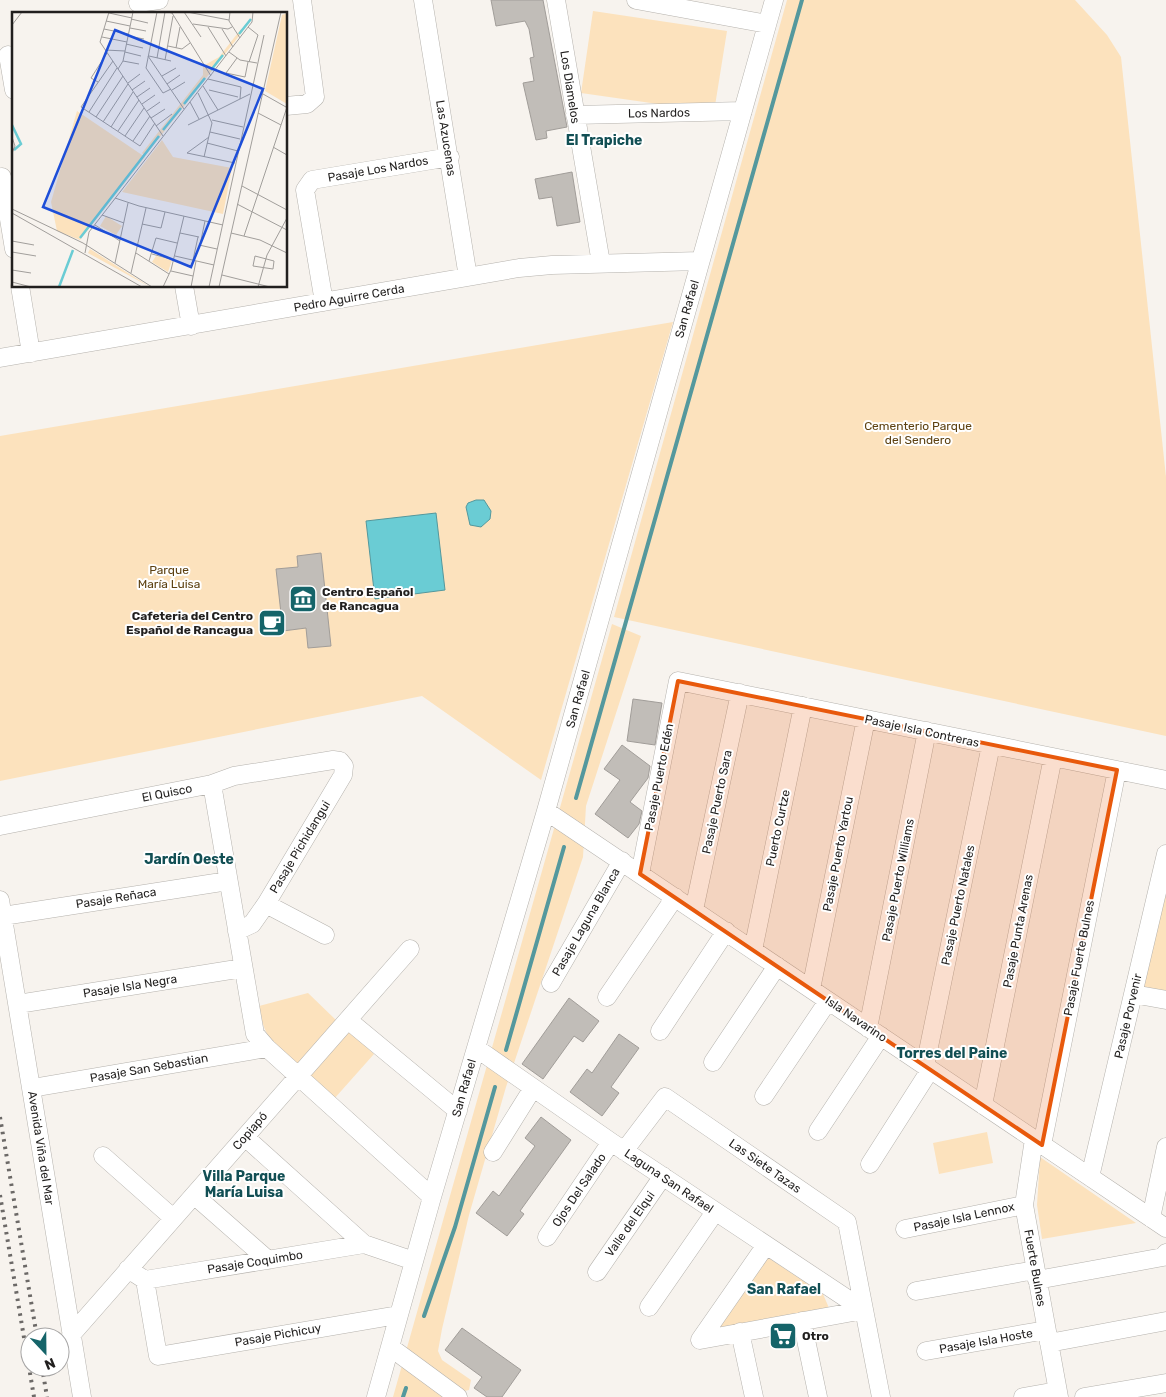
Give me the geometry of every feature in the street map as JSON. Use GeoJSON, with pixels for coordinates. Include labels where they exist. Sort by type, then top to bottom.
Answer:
{"type":"FeatureCollection","features":[{"type":"Feature","properties":{"kind":"street"},"geometry":{"type":"LineString","coordinates":[[139,5],[159,0]]}},
{"type":"Feature","properties":{"kind":"street"},"geometry":{"type":"LineString","coordinates":[[288,106],[307,104],[313,100],[315,93],[302,0]]}},
{"type":"Feature","properties":{"kind":"street","name":"Las Azucenas"},"geometry":{"type":"LineString","coordinates":[[423,0],[468,277]]}},
{"type":"Feature","properties":{"kind":"street","name":"Los Diamelos"},"geometry":{"type":"LineString","coordinates":[[556,0],[601,263]]}},
{"type":"Feature","properties":{"kind":"street"},"geometry":{"type":"LineString","coordinates":[[636,0],[767,24]]}},
{"type":"Feature","properties":{"kind":"street","name":"San Rafael"},"geometry":{"type":"LineString","coordinates":[[376,1397],[432,1197],[546,811],[774,0]]}},
{"type":"Feature","properties":{"kind":"street"},"geometry":{"type":"LineString","coordinates":[[7,55],[12,80]]}},
{"type":"Feature","properties":{"kind":"street","name":"Los Nardos"},"geometry":{"type":"LineString","coordinates":[[575,115],[743,111]]}},
{"type":"Feature","properties":{"kind":"street","name":"Pasaje Los Nardos"},"geometry":{"type":"LineString","coordinates":[[324,302],[306,190],[308,184],[312,180],[450,157]]}},
{"type":"Feature","properties":{"kind":"street"},"geometry":{"type":"LineString","coordinates":[[5,176],[12,229]]}},
{"type":"Feature","properties":{"kind":"street","name":"Pedro Aguirre Cerda"},"geometry":{"type":"LineString","coordinates":[[0,358],[538,266],[700,261]]}},
{"type":"Feature","properties":{"kind":"street"},"geometry":{"type":"LineString","coordinates":[[20,288],[31,353]]}},
{"type":"Feature","properties":{"kind":"street"},"geometry":{"type":"LineString","coordinates":[[184,288],[191,326]]}},
{"type":"Feature","properties":{"kind":"street","name":"Pasaje Isla Contreras"},"geometry":{"type":"LineString","coordinates":[[678,681],[1166,780]]}},
{"type":"Feature","properties":{"kind":"street","name":"Pasaje Puerto Edén"},"geometry":{"type":"LineString","coordinates":[[640,874],[678,681]]}},
{"type":"Feature","properties":{"kind":"street","name":"Pasaje Puerto Sara"},"geometry":{"type":"LineString","coordinates":[[694,910],[740,693]]}},
{"type":"Feature","properties":{"kind":"street","name":"Puerto Curtze"},"geometry":{"type":"LineString","coordinates":[[753,950],[803,706]]}},
{"type":"Feature","properties":{"kind":"street","name":"Pasaje Puerto Yartou"},"geometry":{"type":"LineString","coordinates":[[811,989],[866,719]]}},
{"type":"Feature","properties":{"kind":"street","name":"Pasaje Puerto Williams"},"geometry":{"type":"LineString","coordinates":[[875,1032],[927,732]]}},
{"type":"Feature","properties":{"kind":"street","name":"Pasaje Puerto Natales"},"geometry":{"type":"LineString","coordinates":[[928,1068],[991,745]]}},
{"type":"Feature","properties":{"kind":"street","name":"Pasaje Punta Arenas"},"geometry":{"type":"LineString","coordinates":[[984,1105],[1053,757]]}},
{"type":"Feature","properties":{"kind":"street","name":"El Quisco"},"geometry":{"type":"LineString","coordinates":[[0,826],[212,784],[228,777],[333,760]]}},
{"type":"Feature","properties":{"kind":"street","name":"Pasaje Pichidangui"},"geometry":{"type":"LineString","coordinates":[[237,931],[252,924],[266,904],[343,776],[345,769],[342,763],[333,760]]}},
{"type":"Feature","properties":{"kind":"street","name":"Pasaje Fuerte Bulnes"},"geometry":{"type":"LineString","coordinates":[[1038,1142],[1117,770]]}},
{"type":"Feature","properties":{"kind":"street"},"geometry":{"type":"LineString","coordinates":[[212,784],[252,1026],[255,1034],[266,1048],[432,1197]]}},
{"type":"Feature","properties":{"kind":"street","name":"Isla Navarino"},"geometry":{"type":"LineString","coordinates":[[546,811],[1166,1228]]}},
{"type":"Feature","properties":{"kind":"street","name":"Pasaje Porvenir"},"geometry":{"type":"LineString","coordinates":[[1090,1177],[1166,854]]}},
{"type":"Feature","properties":{"kind":"street","name":"Pasaje Laguna Blanca"},"geometry":{"type":"LineString","coordinates":[[551,983],[622,861]]}},
{"type":"Feature","properties":{"kind":"street","name":"Pasaje Reñaca"},"geometry":{"type":"LineString","coordinates":[[1,908],[228,881]]}},
{"type":"Feature","properties":{"kind":"street"},"geometry":{"type":"LineString","coordinates":[[607,997],[675,897]]}},
{"type":"Feature","properties":{"kind":"street"},"geometry":{"type":"LineString","coordinates":[[266,904],[325,934]]}},
{"type":"Feature","properties":{"kind":"street","name":"Avenida Viña del Mar"},"geometry":{"type":"LineString","coordinates":[[1,908],[82,1397]]}},
{"type":"Feature","properties":{"kind":"street"},"geometry":{"type":"LineString","coordinates":[[660,1031],[726,931]]}},
{"type":"Feature","properties":{"kind":"street","name":"Copiapó"},"geometry":{"type":"LineString","coordinates":[[71,1335],[410,949]]}},
{"type":"Feature","properties":{"kind":"street"},"geometry":{"type":"LineString","coordinates":[[713,1062],[777,966]]}},
{"type":"Feature","properties":{"kind":"street","name":"Pasaje Isla Negra"},"geometry":{"type":"LineString","coordinates":[[18,1004],[243,968]]}},
{"type":"Feature","properties":{"kind":"street"},"geometry":{"type":"LineString","coordinates":[[1133,994],[1166,1000]]}},
{"type":"Feature","properties":{"kind":"street"},"geometry":{"type":"LineString","coordinates":[[764,1096],[828,1001]]}},
{"type":"Feature","properties":{"kind":"street"},"geometry":{"type":"LineString","coordinates":[[348,1020],[458,1111]]}},
{"type":"Feature","properties":{"kind":"street"},"geometry":{"type":"LineString","coordinates":[[818,1131],[875,1032]]}},
{"type":"Feature","properties":{"kind":"street","name":"Pasaje San Sebastian"},"geometry":{"type":"LineString","coordinates":[[32,1088],[266,1048]]}},
{"type":"Feature","properties":{"kind":"street","name":"Laguna San Rafael"},"geometry":{"type":"LineString","coordinates":[[476,1048],[617,1147],[864,1310]]}},
{"type":"Feature","properties":{"kind":"street"},"geometry":{"type":"LineString","coordinates":[[870,1164],[928,1068]]}},
{"type":"Feature","properties":{"kind":"street"},"geometry":{"type":"LineString","coordinates":[[493,1152],[533,1088]]}},
{"type":"Feature","properties":{"kind":"street","name":"Las Siete Tazas"},"geometry":{"type":"LineString","coordinates":[[617,1147],[665,1097],[847,1222],[864,1310]]}},
{"type":"Feature","properties":{"kind":"street"},"geometry":{"type":"LineString","coordinates":[[245,1137],[364,1244],[414,1261]]}},
{"type":"Feature","properties":{"kind":"street","name":"Fuerte Bulnes"},"geometry":{"type":"LineString","coordinates":[[1038,1142],[1024,1205],[1058,1394]]}},
{"type":"Feature","properties":{"kind":"street","name":"Ojos Del Salado"},"geometry":{"type":"LineString","coordinates":[[547,1238],[617,1147]]}},
{"type":"Feature","properties":{"kind":"street"},"geometry":{"type":"LineString","coordinates":[[1151,1218],[1166,1147]]}},
{"type":"Feature","properties":{"kind":"street"},"geometry":{"type":"LineString","coordinates":[[103,1156],[173,1218]]}},
{"type":"Feature","properties":{"kind":"street","name":"Valle del Elqui"},"geometry":{"type":"LineString","coordinates":[[597,1272],[663,1176]]}},
{"type":"Feature","properties":{"kind":"street"},"geometry":{"type":"LineString","coordinates":[[194,1194],[268,1260]]}},
{"type":"Feature","properties":{"kind":"street","name":"Pasaje Isla Lennox"},"geometry":{"type":"LineString","coordinates":[[904,1229],[1024,1205]]}},
{"type":"Feature","properties":{"kind":"street"},"geometry":{"type":"LineString","coordinates":[[650,1307],[715,1212]]}},
{"type":"Feature","properties":{"kind":"street","name":"Pasaje Coquimbo"},"geometry":{"type":"LineString","coordinates":[[145,1280],[364,1244]]}},
{"type":"Feature","properties":{"kind":"street"},"geometry":{"type":"LineString","coordinates":[[766,1245],[700,1340],[864,1310],[881,1397]]}},
{"type":"Feature","properties":{"kind":"street"},"geometry":{"type":"LineString","coordinates":[[916,1291],[1163,1257],[1166,1253]]}},
{"type":"Feature","properties":{"kind":"street"},"geometry":{"type":"LineString","coordinates":[[128,1269],[145,1280]]}},
{"type":"Feature","properties":{"kind":"street","name":"Pasaje Pichicuy"},"geometry":{"type":"LineString","coordinates":[[145,1280],[158,1356],[398,1315]]}},
{"type":"Feature","properties":{"kind":"street"},"geometry":{"type":"LineString","coordinates":[[802,1321],[818,1397]]}},
{"type":"Feature","properties":{"kind":"street","name":"Pasaje Isla Hoste"},"geometry":{"type":"LineString","coordinates":[[926,1351],[1166,1321]]}},
{"type":"Feature","properties":{"kind":"street"},"geometry":{"type":"LineString","coordinates":[[740,1332],[754,1397]]}},
{"type":"Feature","properties":{"kind":"street"},"geometry":{"type":"LineString","coordinates":[[390,1347],[458,1397]]}},
{"type":"Feature","properties":{"kind":"street"},"geometry":{"type":"LineString","coordinates":[[1084,1397],[1166,1383]]}},
{"type":"Feature","properties":{"kind":"street"},"geometry":{"type":"LineString","coordinates":[[1023,1397],[1058,1394]]}},
{"type":"Feature","properties":{"kind":"highlighted area"},"geometry":{"type":"Polygon","coordinates":[[[678,681],[1117,770],[1042,1145],[640,874],[678,681]]]}},
{"type":"Feature","properties":{"kind":"green space","name":"Cementerio Parque del Sendero"},"geometry":{"type":"Polygon","coordinates":[[[787,0],[1075,0],[1107,35],[1121,57],[1166,477],[1166,736],[614,617],[787,0]]]}},
{"type":"Feature","properties":{"kind":"green space"},"geometry":{"type":"Polygon","coordinates":[[[593,11],[727,31],[714,112],[581,93],[593,11]]]}},
{"type":"Feature","properties":{"kind":"green space","name":"Parque María Luisa"},"geometry":{"type":"Polygon","coordinates":[[[673,322],[541,780],[422,696],[0,781],[0,436],[673,322]]]}},
{"type":"Feature","properties":{"kind":"green space"},"geometry":{"type":"Polygon","coordinates":[[[612,624],[641,636],[586,806],[583,857],[506,1087],[469,1215],[442,1329],[438,1351],[442,1360],[471,1380],[469,1390],[460,1392],[457,1397],[393,1397],[612,624]]]}},
{"type":"Feature","properties":{"kind":"green space"},"geometry":{"type":"Polygon","coordinates":[[[1166,882],[1166,995],[1141,990],[1166,882]]]}},
{"type":"Feature","properties":{"kind":"green space"},"geometry":{"type":"Polygon","coordinates":[[[308,993],[337,1021],[298,1065],[276,1046],[267,1034],[259,1006],[308,993]]]}},
{"type":"Feature","properties":{"kind":"green space"},"geometry":{"type":"Polygon","coordinates":[[[349,1031],[374,1054],[334,1099],[309,1077],[349,1031]]]}},
{"type":"Feature","properties":{"kind":"green space"},"geometry":{"type":"Polygon","coordinates":[[[987,1132],[993,1163],[939,1174],[933,1143],[987,1132]]]}},
{"type":"Feature","properties":{"kind":"green space"},"geometry":{"type":"Polygon","coordinates":[[[1040,1157],[1136,1223],[1042,1239],[1037,1205],[1040,1157]]]}},
{"type":"Feature","properties":{"kind":"green space"},"geometry":{"type":"Polygon","coordinates":[[[763,1254],[823,1294],[829,1308],[715,1330],[763,1254]]]}},
{"type":"Feature","properties":{"kind":"water"},"geometry":{"type":"Polygon","coordinates":[[[484,500],[491,511],[490,519],[481,527],[470,525],[466,507],[468,503],[484,500]]]}},
{"type":"Feature","properties":{"kind":"water"},"geometry":{"type":"Polygon","coordinates":[[[436,513],[445,590],[375,599],[366,521],[436,513]]]}},
{"type":"Feature","properties":{"kind":"building"},"geometry":{"type":"Polygon","coordinates":[[[491,0],[543,0],[567,127],[546,131],[547,138],[536,140],[523,83],[534,81],[530,58],[534,57],[529,29],[525,21],[496,26],[491,0]]]}},
{"type":"Feature","properties":{"kind":"building"},"geometry":{"type":"Polygon","coordinates":[[[572,172],[580,222],[557,226],[552,197],[539,199],[535,179],[572,172]]]}},
{"type":"Feature","properties":{"kind":"building","name":"Centro Español de Rancagua"},"geometry":{"type":"Polygon","coordinates":[[[321,553],[331,646],[308,648],[306,628],[283,631],[276,569],[298,567],[297,556],[321,553]]]}},
{"type":"Feature","properties":{"kind":"building"},"geometry":{"type":"Polygon","coordinates":[[[633,699],[662,703],[655,745],[627,741],[633,699]]]}},
{"type":"Feature","properties":{"kind":"building"},"geometry":{"type":"Polygon","coordinates":[[[622,745],[650,766],[648,778],[630,802],[642,811],[639,824],[628,838],[595,814],[620,780],[604,769],[622,745]]]}},
{"type":"Feature","properties":{"kind":"building"},"geometry":{"type":"Polygon","coordinates":[[[569,998],[599,1021],[583,1042],[574,1036],[543,1079],[522,1064],[569,998]]]}},
{"type":"Feature","properties":{"kind":"building"},"geometry":{"type":"Polygon","coordinates":[[[619,1034],[639,1048],[611,1087],[619,1093],[602,1116],[570,1092],[587,1069],[592,1073],[619,1034]]]}},
{"type":"Feature","properties":{"kind":"building"},"geometry":{"type":"Polygon","coordinates":[[[541,1117],[571,1140],[520,1211],[524,1214],[507,1236],[476,1213],[493,1191],[499,1196],[535,1146],[525,1138],[541,1117]]]}},
{"type":"Feature","properties":{"kind":"building"},"geometry":{"type":"Polygon","coordinates":[[[462,1328],[521,1370],[502,1397],[487,1397],[474,1388],[482,1377],[445,1350],[462,1328]]]}},
{"type":"Feature","properties":{"kind":"waterway"},"geometry":{"type":"LineString","coordinates":[[576,798],[802,0]]}},
{"type":"Feature","properties":{"kind":"waterway"},"geometry":{"type":"LineString","coordinates":[[506,1050],[564,847]]}},
{"type":"Feature","properties":{"kind":"waterway"},"geometry":{"type":"LineString","coordinates":[[424,1316],[455,1227],[495,1087]]}},
{"type":"Feature","properties":{"kind":"waterway"},"geometry":{"type":"LineString","coordinates":[[403,1397],[406,1388]]}},
{"type":"Feature","properties":{"kind":"railway"},"geometry":{"type":"LineString","coordinates":[[0,1117],[35,1327]]}},
{"type":"Feature","properties":{"kind":"railway"},"geometry":{"type":"LineString","coordinates":[[0,1195],[34,1397]]}},
{"type":"Feature","properties":{"kind":"railway"},"geometry":{"type":"LineString","coordinates":[[44,1377],[47,1397]]}},
{"type":"Feature","properties":{"kind":"place","name":"Centro Español de Rancagua"},"geometry":{"type":"Point","coordinates":[303,599]}},
{"type":"Feature","properties":{"kind":"place","name":"Cafeteria del Centro Español de Rancagua"},"geometry":{"type":"Point","coordinates":[272,623]}},
{"type":"Feature","properties":{"kind":"place","name":"Otro"},"geometry":{"type":"Point","coordinates":[783,1336]}},
{"type":"Feature","properties":{"kind":"district","name":"El Trapiche"},"geometry":{"type":"Point","coordinates":[604,140]}},
{"type":"Feature","properties":{"kind":"district","name":"Jardín Oeste"},"geometry":{"type":"Point","coordinates":[189,859]}},
{"type":"Feature","properties":{"kind":"district","name":"Torres del Paine"},"geometry":{"type":"Point","coordinates":[952,1053]}},
{"type":"Feature","properties":{"kind":"district","name":"Villa Parque María Luisa"},"geometry":{"type":"Point","coordinates":[244,1184]}},
{"type":"Feature","properties":{"kind":"district","name":"San Rafael"},"geometry":{"type":"Point","coordinates":[784,1289]}}]}
